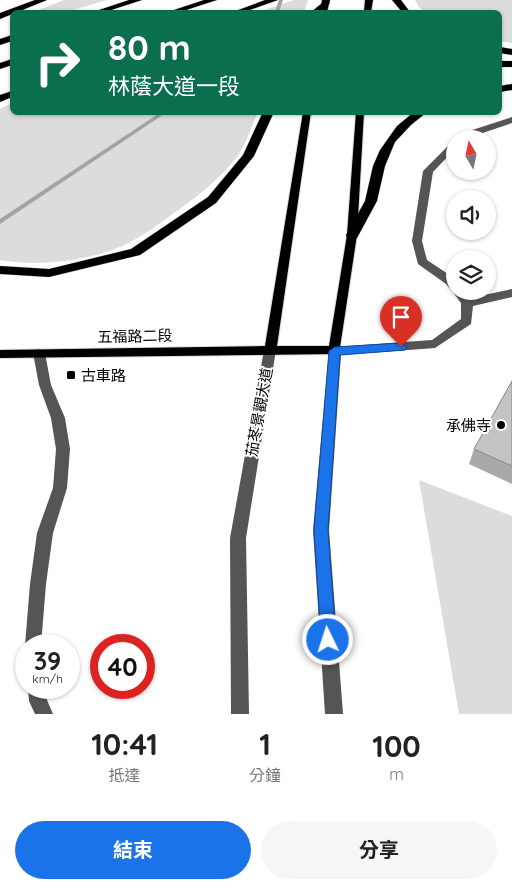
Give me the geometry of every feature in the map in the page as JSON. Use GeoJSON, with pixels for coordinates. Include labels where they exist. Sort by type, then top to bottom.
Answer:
{"type":"FeatureCollection","features":[{"type":"Feature","properties":{"kind":"highway"},"geometry":{"type":"LineString","coordinates":[[16,10],[43,0]]}},
{"type":"Feature","properties":{"kind":"highway"},"geometry":{"type":"LineString","coordinates":[[104,10],[138,0]]}},
{"type":"Feature","properties":{"kind":"highway"},"geometry":{"type":"LineString","coordinates":[[179,10],[212,0]]}},
{"type":"Feature","properties":{"kind":"highway"},"geometry":{"type":"LineString","coordinates":[[243,10],[273,0]]}},
{"type":"Feature","properties":{"kind":"highway"},"geometry":{"type":"LineString","coordinates":[[396,0],[404,10]]}},
{"type":"Feature","properties":{"kind":"highway"},"geometry":{"type":"LineString","coordinates":[[0,270],[49,273],[135,252],[212,200],[248,156],[267,115]]}},
{"type":"Feature","properties":{"kind":"highway"},"geometry":{"type":"LineString","coordinates":[[352,235],[371,201],[387,146],[398,130],[416,115]]}},
{"type":"Feature","properties":{"kind":"main road","name":"茄苳景觀大道"},"geometry":{"type":"LineString","coordinates":[[270,350],[307,115]]}},
{"type":"Feature","properties":{"kind":"main road"},"geometry":{"type":"LineString","coordinates":[[335,351],[352,235],[360,115]]}},
{"type":"Feature","properties":{"kind":"main road","name":"五福路二段"},"geometry":{"type":"LineString","coordinates":[[0,354],[270,350],[335,351]]}},
{"type":"Feature","properties":{"kind":"street"},"geometry":{"type":"LineString","coordinates":[[481,130],[512,120]]}},
{"type":"Feature","properties":{"kind":"street"},"geometry":{"type":"LineString","coordinates":[[446,153],[428,171],[417,241],[422,262],[446,278]]}},
{"type":"Feature","properties":{"kind":"street"},"geometry":{"type":"LineString","coordinates":[[467,303],[512,293]]}},
{"type":"Feature","properties":{"kind":"street"},"geometry":{"type":"LineString","coordinates":[[334,714],[321,530],[335,351],[435,344],[467,321],[467,303],[465,300]]}},
{"type":"Feature","properties":{"kind":"street","name":"茄苳景觀大道"},"geometry":{"type":"LineString","coordinates":[[240,714],[238,538],[270,350]]}},
{"type":"Feature","properties":{"kind":"street"},"geometry":{"type":"LineString","coordinates":[[34,634],[45,533],[60,488],[63,449],[58,418],[45,385],[39,353]]}},
{"type":"Feature","properties":{"kind":"street"},"geometry":{"type":"LineString","coordinates":[[38,699],[44,714]]}},
{"type":"Feature","properties":{"kind":"shaded area"},"geometry":{"type":"Polygon","coordinates":[[[64,0],[107,0],[73,10],[38,10],[64,0]]]}},
{"type":"Feature","properties":{"kind":"shaded area"},"geometry":{"type":"Polygon","coordinates":[[[294,0],[308,0],[305,10],[265,10],[294,0]]]}},
{"type":"Feature","properties":{"kind":"shaded area"},"geometry":{"type":"Polygon","coordinates":[[[415,0],[512,0],[512,43],[502,41],[502,10],[423,10],[415,0]]]}},
{"type":"Feature","properties":{"kind":"shaded area"},"geometry":{"type":"Polygon","coordinates":[[[10,104],[10,115],[257,115],[240,152],[224,171],[196,197],[150,230],[116,249],[100,254],[66,261],[32,263],[0,260],[0,109],[10,104]]]}},
{"type":"Feature","properties":{"kind":"shaded area"},"geometry":{"type":"Polygon","coordinates":[[[419,480],[512,516],[512,714],[459,714],[419,480]]]}},
{"type":"Feature","properties":{"kind":"building","name":"承佛寺"},"geometry":{"type":"Polygon","coordinates":[[[512,381],[512,466],[474,449],[512,381]]]}},
{"type":"Feature","properties":{"kind":"waterway"},"geometry":{"type":"LineString","coordinates":[[278,10],[281,0]]}},
{"type":"Feature","properties":{"kind":"waterway"},"geometry":{"type":"LineString","coordinates":[[0,222],[160,115]]}},
{"type":"Feature","properties":{"kind":"place","name":"古車路"},"geometry":{"type":"Point","coordinates":[71,375]}},
{"type":"Feature","properties":{"kind":"place","name":"承佛寺"},"geometry":{"type":"Point","coordinates":[501,425]}},
{"type":"Feature","properties":{"kind":"route"},"geometry":{"type":"LineString","coordinates":[[328,640],[321,530],[335,351],[401,347]]}}]}
